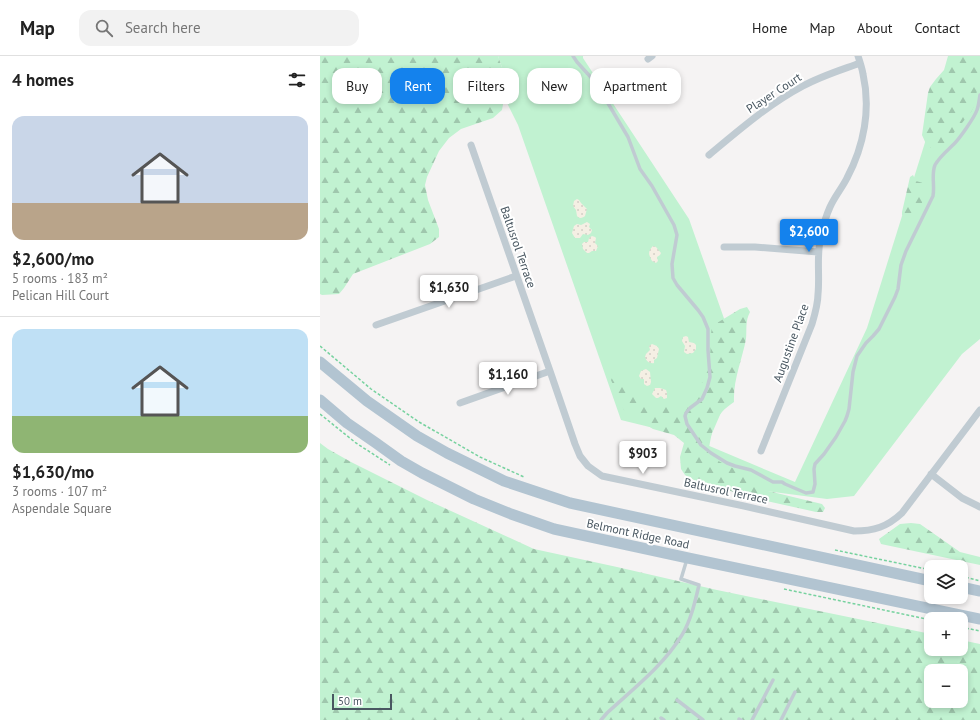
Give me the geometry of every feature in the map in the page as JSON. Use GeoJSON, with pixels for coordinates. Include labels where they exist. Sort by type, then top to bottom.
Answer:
{"type":"FeatureCollection","features":[{"type":"Feature","properties":{"kind":"main road","name":"Belmont Ridge Road"},"geometry":{"type":"LineString","coordinates":[[320,362],[367,402],[417,436],[447,453],[504,481],[570,503],[924,579]]}},
{"type":"Feature","properties":{"kind":"main road","name":"Belmont Ridge Road"},"geometry":{"type":"LineString","coordinates":[[320,400],[347,423],[401,461],[474,499],[554,529],[980,619]]}},
{"type":"Feature","properties":{"kind":"main road"},"geometry":{"type":"LineString","coordinates":[[968,588],[980,591]]}},
{"type":"Feature","properties":{"kind":"street","name":"Player Court"},"geometry":{"type":"LineString","coordinates":[[709,155],[767,108],[786,95],[822,76],[859,60]]}},
{"type":"Feature","properties":{"kind":"street","name":"Augustine Place"},"geometry":{"type":"LineString","coordinates":[[762,451],[812,324],[818,294],[818,252],[824,223],[830,207],[847,179],[861,144],[866,108],[863,73],[859,60]]}},
{"type":"Feature","properties":{"kind":"street","name":"Baltusrol Terrace"},"geometry":{"type":"LineString","coordinates":[[471,145],[575,444],[580,456],[588,466],[602,476],[854,531],[865,531],[886,525],[895,520],[902,513],[980,410]]}},
{"type":"Feature","properties":{"kind":"street"},"geometry":{"type":"LineString","coordinates":[[724,248],[755,247],[818,252]]}},
{"type":"Feature","properties":{"kind":"street"},"geometry":{"type":"LineString","coordinates":[[376,325],[516,276]]}},
{"type":"Feature","properties":{"kind":"street"},"geometry":{"type":"LineString","coordinates":[[460,403],[550,371]]}},
{"type":"Feature","properties":{"kind":"street"},"geometry":{"type":"LineString","coordinates":[[931,474],[962,498],[980,507]]}},
{"type":"Feature","properties":{"kind":"lane"},"geometry":{"type":"LineString","coordinates":[[573,56],[596,83],[630,140],[640,169],[652,186],[674,224],[677,235],[672,264],[673,278],[703,317],[708,329],[710,377],[702,399],[686,413],[685,416],[687,424],[701,445],[727,463],[751,470],[773,482],[782,482],[806,493],[813,492],[814,489],[815,464],[832,443],[845,422],[857,356],[866,343],[879,329],[897,292],[904,255],[933,196],[933,172],[935,166],[942,155],[959,139],[976,112],[980,95]]}},
{"type":"Feature","properties":{"kind":"lane"},"geometry":{"type":"LineString","coordinates":[[600,720],[668,656],[683,634],[693,610],[699,585],[682,579],[688,558]]}},
{"type":"Feature","properties":{"kind":"lane"},"geometry":{"type":"LineString","coordinates":[[752,720],[773,680]]}},
{"type":"Feature","properties":{"kind":"lane"},"geometry":{"type":"LineString","coordinates":[[781,720],[795,692]]}},
{"type":"Feature","properties":{"kind":"lane"},"geometry":{"type":"LineString","coordinates":[[677,700],[703,720]]}},
{"type":"Feature","properties":{"kind":"path"},"geometry":{"type":"LineString","coordinates":[[968,577],[980,580]]}},
{"type":"Feature","properties":{"kind":"path"},"geometry":{"type":"LineString","coordinates":[[968,628],[980,631]]}},
{"type":"Feature","properties":{"kind":"green space"},"geometry":{"type":"Polygon","coordinates":[[[320,56],[498,56],[502,68],[453,68],[453,104],[503,104],[502,110],[493,118],[461,129],[449,138],[439,151],[425,185],[428,200],[439,229],[439,237],[430,244],[353,274],[339,294],[320,294],[320,56]]]}},
{"type":"Feature","properties":{"kind":"green space"},"geometry":{"type":"Polygon","coordinates":[[[498,56],[583,56],[590,69],[590,104],[613,104],[689,219],[739,361],[732,387],[707,445],[795,482],[867,328],[947,72],[980,56],[980,339],[962,354],[854,496],[827,499],[735,487],[678,434],[621,420],[518,125],[508,104],[519,104],[519,68],[502,68],[498,56]]]}},
{"type":"Feature","properties":{"kind":"green space"},"geometry":{"type":"Polygon","coordinates":[[[948,56],[980,56],[980,83],[977,90],[975,104],[971,112],[943,146],[937,149],[931,148],[926,144],[922,135],[928,93],[930,87],[944,70],[948,56]]]}},
{"type":"Feature","properties":{"kind":"green space"},"geometry":{"type":"Polygon","coordinates":[[[913,175],[916,181],[923,183],[925,196],[917,209],[905,217],[902,215],[902,212],[910,177],[913,175]]]}},
{"type":"Feature","properties":{"kind":"green space"},"geometry":{"type":"Polygon","coordinates":[[[747,307],[750,312],[748,315],[746,339],[735,386],[734,402],[723,411],[716,421],[712,431],[708,453],[726,465],[757,476],[761,480],[761,488],[764,490],[822,504],[825,508],[823,512],[816,512],[758,499],[696,481],[685,475],[681,469],[680,457],[684,443],[674,435],[653,429],[624,410],[611,380],[613,376],[616,375],[647,403],[653,406],[671,407],[685,404],[696,397],[710,363],[712,326],[740,309],[747,307]]]}},
{"type":"Feature","properties":{"kind":"green space"},"geometry":{"type":"Polygon","coordinates":[[[320,443],[351,462],[427,500],[534,549],[717,590],[924,633],[924,656],[968,656],[968,641],[980,644],[980,720],[320,720],[320,443]]]}},
{"type":"Feature","properties":{"kind":"green space"},"geometry":{"type":"Polygon","coordinates":[[[900,524],[920,524],[960,552],[980,557],[980,565],[968,562],[968,560],[956,560],[881,544],[879,539],[900,524]]]}},
{"type":"Feature","properties":{"kind":"sand"},"geometry":{"type":"Polygon","coordinates":[[[577,199],[587,209],[585,216],[582,218],[577,216],[576,210],[573,206],[574,201],[577,199]]]}},
{"type":"Feature","properties":{"kind":"sand"},"geometry":{"type":"Polygon","coordinates":[[[587,222],[590,224],[589,227],[592,230],[591,233],[588,235],[583,234],[580,238],[575,238],[572,233],[574,226],[587,222]]]}},
{"type":"Feature","properties":{"kind":"sand"},"geometry":{"type":"Polygon","coordinates":[[[592,236],[596,238],[595,243],[598,246],[596,251],[587,253],[583,249],[582,244],[584,242],[588,242],[589,238],[592,236]]]}},
{"type":"Feature","properties":{"kind":"sand"},"geometry":{"type":"Polygon","coordinates":[[[653,246],[656,247],[661,253],[657,257],[658,261],[656,263],[652,261],[649,255],[649,252],[653,246]]]}},
{"type":"Feature","properties":{"kind":"sand"},"geometry":{"type":"Polygon","coordinates":[[[683,337],[688,337],[689,342],[696,345],[696,349],[693,353],[687,354],[684,352],[685,346],[682,341],[683,337]]]}},
{"type":"Feature","properties":{"kind":"sand"},"geometry":{"type":"Polygon","coordinates":[[[652,344],[657,346],[659,349],[654,363],[648,362],[645,357],[650,350],[649,346],[652,344]]]}},
{"type":"Feature","properties":{"kind":"sand"},"geometry":{"type":"Polygon","coordinates":[[[646,369],[650,372],[651,382],[650,385],[647,386],[644,384],[644,379],[641,379],[639,376],[641,371],[646,369]]]}},
{"type":"Feature","properties":{"kind":"sand"},"geometry":{"type":"Polygon","coordinates":[[[655,388],[666,390],[667,398],[664,399],[661,396],[656,398],[652,394],[655,388]]]}}]}
